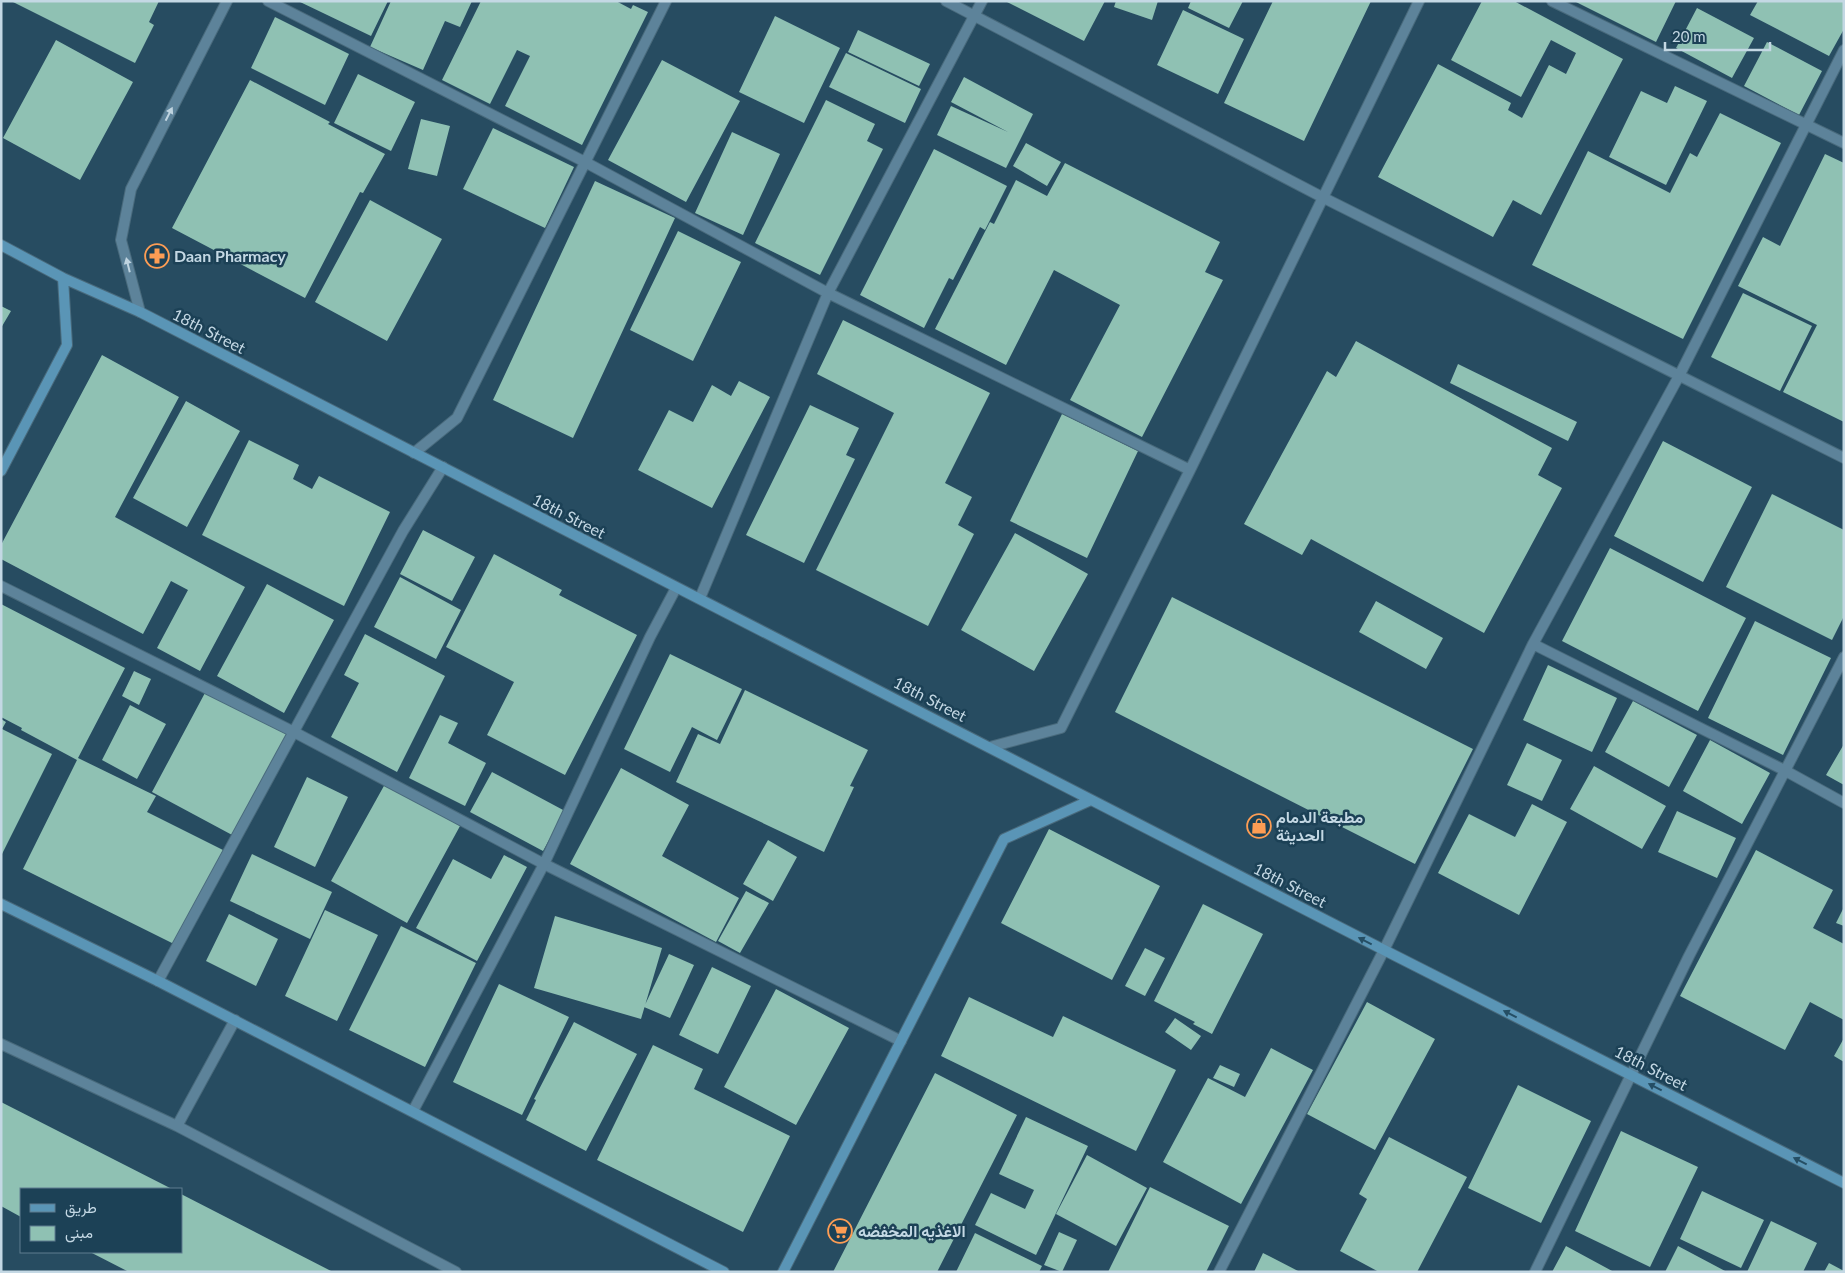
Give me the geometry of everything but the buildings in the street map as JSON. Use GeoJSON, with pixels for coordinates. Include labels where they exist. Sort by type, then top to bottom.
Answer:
{"type":"FeatureCollection","features":[{"type":"Feature","properties":{"kind":"street"},"geometry":{"type":"LineString","coordinates":[[140,312],[122,240],[130,189],[227,1]]}},
{"type":"Feature","properties":{"kind":"street"},"geometry":{"type":"LineString","coordinates":[[268,1],[585,162],[828,293],[1190,470]]}},
{"type":"Feature","properties":{"kind":"street"},"geometry":{"type":"LineString","coordinates":[[414,453],[457,418],[666,1]]}},
{"type":"Feature","properties":{"kind":"street"},"geometry":{"type":"LineString","coordinates":[[946,1],[1322,197],[1844,458]]}},
{"type":"Feature","properties":{"kind":"street"},"geometry":{"type":"LineString","coordinates":[[700,598],[828,293],[982,1]]}},
{"type":"Feature","properties":{"kind":"street"},"geometry":{"type":"LineString","coordinates":[[990,747],[1061,728],[1190,470],[1419,1]]}},
{"type":"Feature","properties":{"kind":"street"},"geometry":{"type":"LineString","coordinates":[[1552,1],[1844,143]]}},
{"type":"Feature","properties":{"kind":"street"},"geometry":{"type":"LineString","coordinates":[[1219,1272],[1384,950],[1533,644],[1679,376],[1844,50]]}},
{"type":"Feature","properties":{"kind":"street","name":"18th Street"},"geometry":{"type":"LineString","coordinates":[[1,245],[63,278],[140,312],[1384,950],[1844,1183]]}},
{"type":"Feature","properties":{"kind":"street"},"geometry":{"type":"LineString","coordinates":[[1,471],[66,345],[63,278]]}},
{"type":"Feature","properties":{"kind":"street"},"geometry":{"type":"LineString","coordinates":[[158,980],[403,532],[443,467]]}},
{"type":"Feature","properties":{"kind":"street"},"geometry":{"type":"LineString","coordinates":[[1,586],[294,732],[544,864],[901,1041]]}},
{"type":"Feature","properties":{"kind":"street"},"geometry":{"type":"LineString","coordinates":[[413,1112],[544,864],[650,637],[676,588]]}},
{"type":"Feature","properties":{"kind":"street"},"geometry":{"type":"LineString","coordinates":[[1533,644],[1784,770],[1844,803]]}},
{"type":"Feature","properties":{"kind":"street"},"geometry":{"type":"LineString","coordinates":[[1535,1272],[1689,956],[1844,657]]}},
{"type":"Feature","properties":{"kind":"street"},"geometry":{"type":"LineString","coordinates":[[784,1272],[1004,839],[1091,800]]}},
{"type":"Feature","properties":{"kind":"street"},"geometry":{"type":"LineString","coordinates":[[1,904],[158,980],[724,1272]]}},
{"type":"Feature","properties":{"kind":"street"},"geometry":{"type":"LineString","coordinates":[[177,1126],[236,1020]]}},
{"type":"Feature","properties":{"kind":"street"},"geometry":{"type":"LineString","coordinates":[[1,1044],[177,1126],[456,1272]]}},
{"type":"Feature","properties":{"kind":"place","name":"Daan Pharmacy"},"geometry":{"type":"Point","coordinates":[157,256]}},
{"type":"Feature","properties":{"kind":"place","name":"مطبعة الدمام الحديثة"},"geometry":{"type":"Point","coordinates":[1259,826]}},
{"type":"Feature","properties":{"kind":"place","name":"الاغذيه المخفضه"},"geometry":{"type":"Point","coordinates":[840,1231]}}]}
